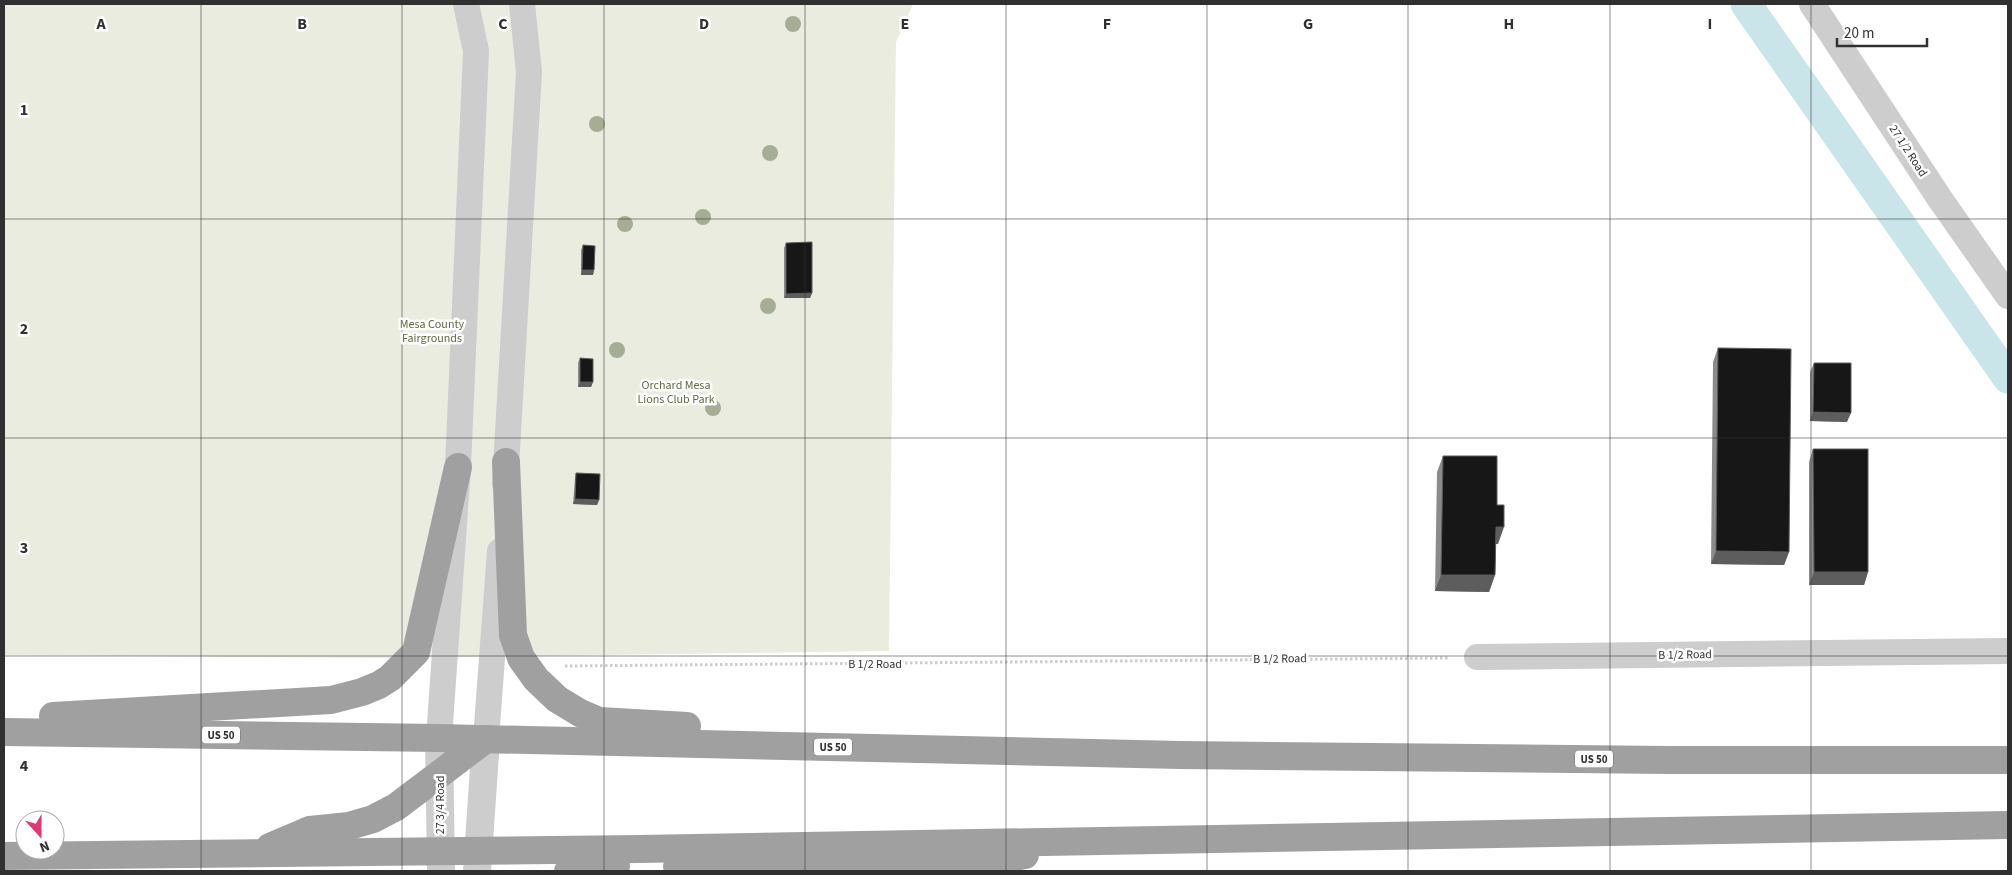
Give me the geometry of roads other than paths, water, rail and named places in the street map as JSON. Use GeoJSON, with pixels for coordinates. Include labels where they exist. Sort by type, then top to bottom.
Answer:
{"type":"FeatureCollection","features":[{"type":"Feature","properties":{"kind":"highway"},"geometry":{"type":"LineString","coordinates":[[506,462],[513,635],[521,658],[536,679],[557,699],[580,713],[599,721],[1180,755]]}},
{"type":"Feature","properties":{"kind":"highway"},"geometry":{"type":"LineString","coordinates":[[4,718],[311,702],[349,696],[379,685],[390,678],[416,652],[458,467]]}},
{"type":"Feature","properties":{"kind":"highway","name":"US 50"},"geometry":{"type":"LineString","coordinates":[[4,732],[439,738],[1180,755],[1659,760],[2008,760]]}},
{"type":"Feature","properties":{"kind":"highway"},"geometry":{"type":"LineString","coordinates":[[255,853],[310,830],[348,826],[373,819],[396,807],[486,739]]}},
{"type":"Feature","properties":{"kind":"highway"},"geometry":{"type":"LineString","coordinates":[[4,856],[255,853],[478,861],[1101,841],[2008,825]]}},
{"type":"Feature","properties":{"kind":"highway"},"geometry":{"type":"LineString","coordinates":[[568,871],[606,866],[956,868],[1101,841]]}},
{"type":"Feature","properties":{"kind":"highway"},"geometry":{"type":"LineString","coordinates":[[255,853],[293,871]]}},
{"type":"Feature","properties":{"kind":"street"},"geometry":{"type":"LineString","coordinates":[[439,738],[458,467],[476,51],[466,4]]}},
{"type":"Feature","properties":{"kind":"street"},"geometry":{"type":"LineString","coordinates":[[478,861],[506,462],[529,72],[522,4]]}},
{"type":"Feature","properties":{"kind":"street","name":"27 1/2 Road"},"geometry":{"type":"LineString","coordinates":[[1812,4],[1940,199],[2008,296]]}},
{"type":"Feature","properties":{"kind":"street","name":"B 1/2 Road"},"geometry":{"type":"LineString","coordinates":[[1477,657],[2008,651]]}},
{"type":"Feature","properties":{"kind":"street","name":"27 3/4 Road"},"geometry":{"type":"LineString","coordinates":[[439,738],[440,861]]}},
{"type":"Feature","properties":{"kind":"waterway"},"geometry":{"type":"LineString","coordinates":[[1746,4],[2008,378]]}},
{"type":"Feature","properties":{"kind":"park label","name":"Mesa County Fairgrounds"},"geometry":{"type":"Point","coordinates":[432,331]}},
{"type":"Feature","properties":{"kind":"park label","name":"Orchard Mesa Lions Club Park"},"geometry":{"type":"Point","coordinates":[676,392]}}]}
